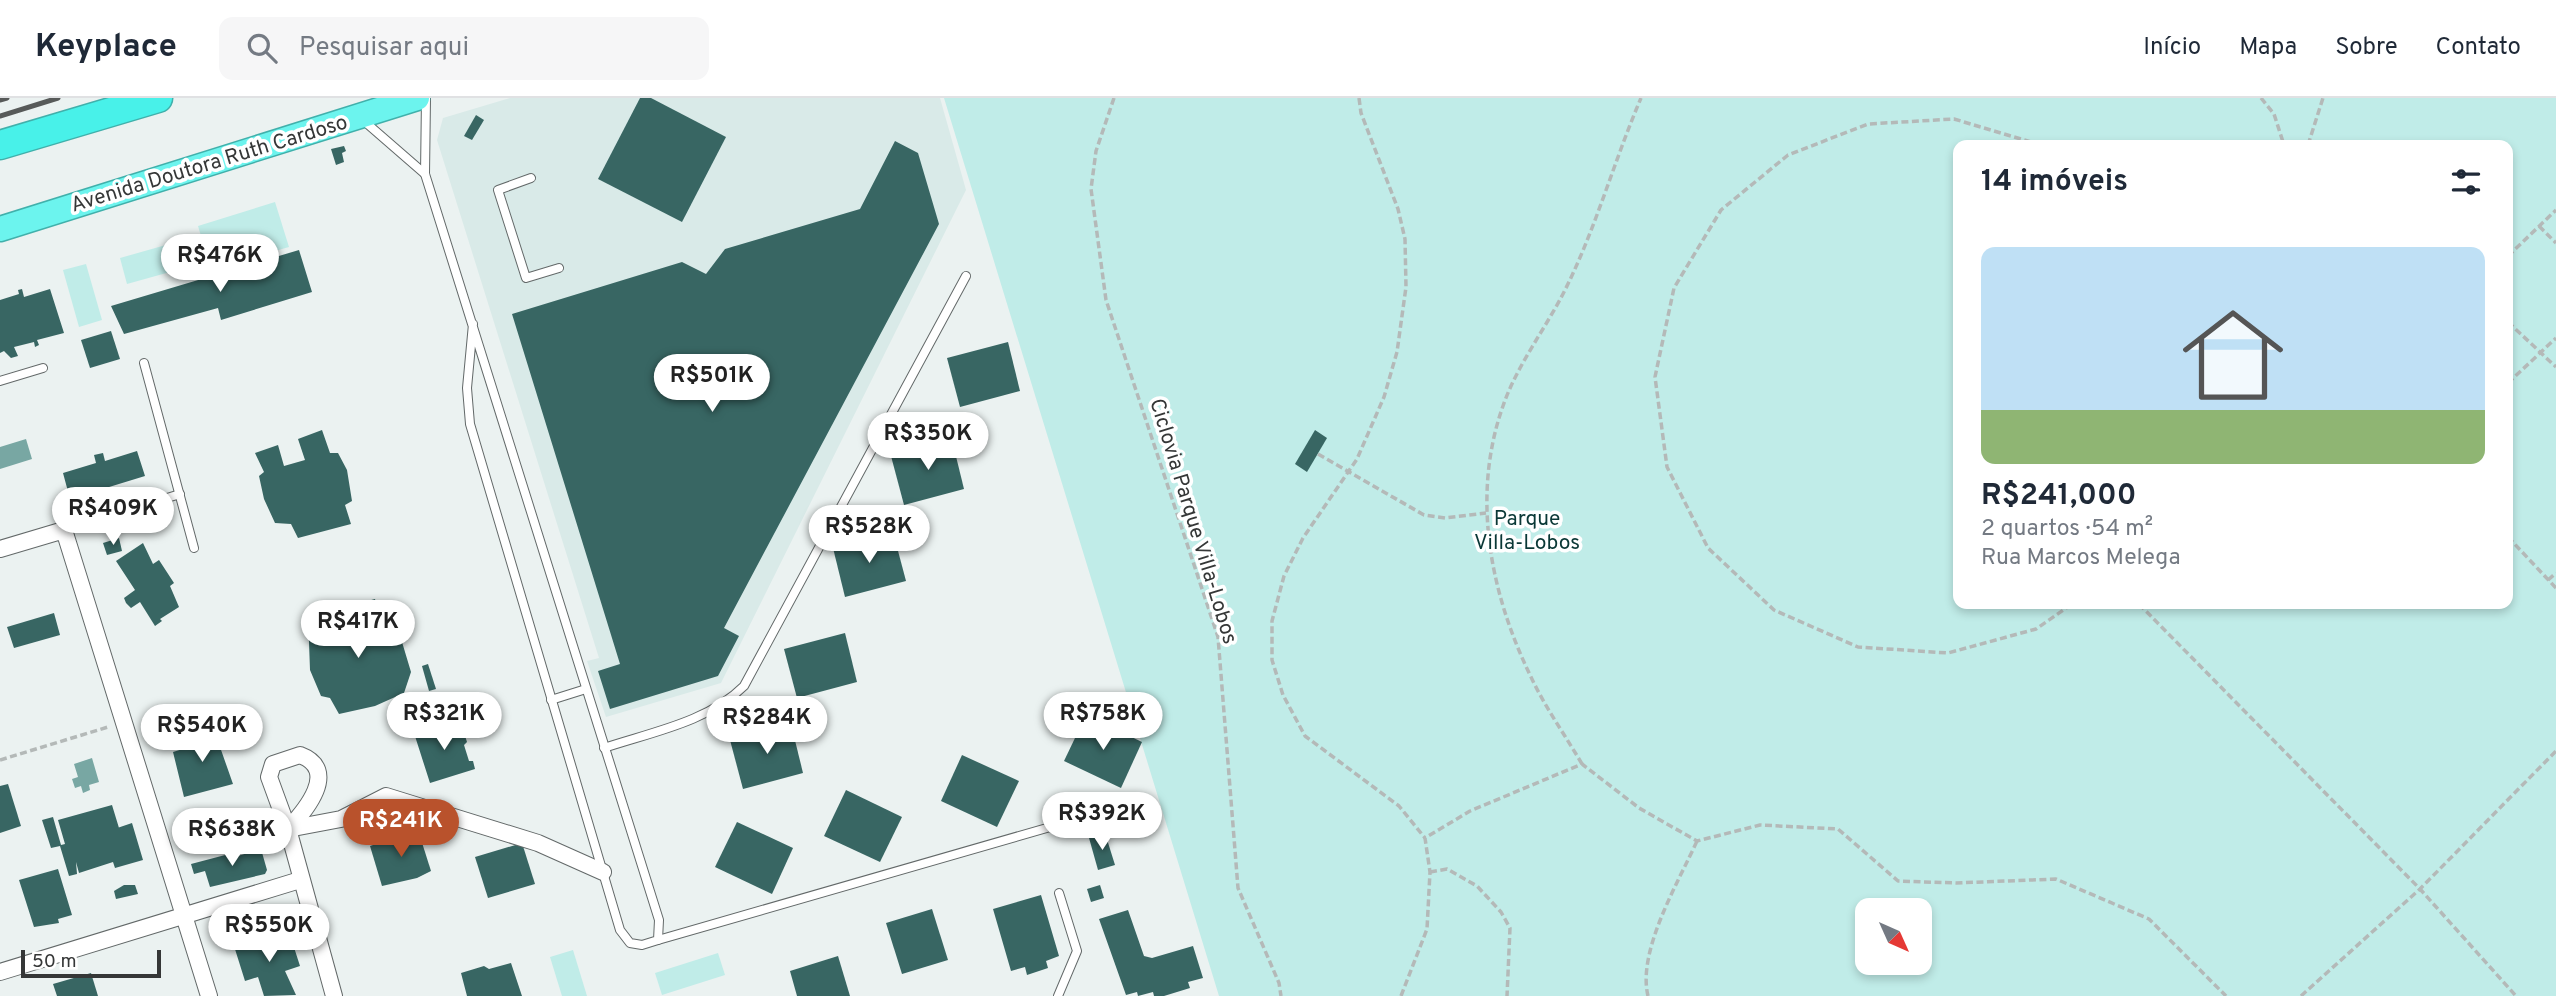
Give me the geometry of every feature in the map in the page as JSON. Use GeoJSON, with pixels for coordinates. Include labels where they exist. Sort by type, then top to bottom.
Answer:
{"type":"FeatureCollection","features":[{"type":"Feature","properties":{"kind":"highway"},"geometry":{"type":"LineString","coordinates":[[0,145],[158,98]]}},
{"type":"Feature","properties":{"kind":"highway","name":"Avenida Doutora Ruth Cardoso"},"geometry":{"type":"LineString","coordinates":[[0,229],[417,98]]}},
{"type":"Feature","properties":{"kind":"street"},"geometry":{"type":"LineString","coordinates":[[0,549],[64,530],[209,996]]}},
{"type":"Feature","properties":{"kind":"street"},"geometry":{"type":"LineString","coordinates":[[334,996],[288,829],[341,819],[386,796],[538,843],[603,872]]}},
{"type":"Feature","properties":{"kind":"street"},"geometry":{"type":"LineString","coordinates":[[0,972],[300,880]]}},
{"type":"Feature","properties":{"kind":"lane"},"geometry":{"type":"LineString","coordinates":[[426,98],[425,174],[659,920],[658,940]]}},
{"type":"Feature","properties":{"kind":"lane"},"geometry":{"type":"LineString","coordinates":[[359,116],[425,174]]}},
{"type":"Feature","properties":{"kind":"lane"},"geometry":{"type":"LineString","coordinates":[[531,178],[498,190],[526,278],[559,268]]}},
{"type":"Feature","properties":{"kind":"lane"},"geometry":{"type":"LineString","coordinates":[[604,748],[710,712],[726,704],[744,686],[966,276]]}},
{"type":"Feature","properties":{"kind":"lane"},"geometry":{"type":"LineString","coordinates":[[473,324],[467,388],[470,424],[625,939],[642,945],[1144,800]]}},
{"type":"Feature","properties":{"kind":"lane"},"geometry":{"type":"LineString","coordinates":[[144,363],[194,548]]}},
{"type":"Feature","properties":{"kind":"lane"},"geometry":{"type":"LineString","coordinates":[[0,381],[43,368]]}},
{"type":"Feature","properties":{"kind":"lane"},"geometry":{"type":"LineString","coordinates":[[64,530],[180,494]]}},
{"type":"Feature","properties":{"kind":"lane"},"geometry":{"type":"LineString","coordinates":[[551,699],[586,689]]}},
{"type":"Feature","properties":{"kind":"lane"},"geometry":{"type":"LineString","coordinates":[[1058,996],[1077,951],[1059,893]]}},
{"type":"Feature","properties":{"kind":"path","name":"Ciclovia Parque Villa-Lobos"},"geometry":{"type":"LineString","coordinates":[[1114,98],[1096,151],[1091,189],[1106,300],[1218,638],[1238,888],[1279,984],[1280,996]]}},
{"type":"Feature","properties":{"kind":"path"},"geometry":{"type":"LineString","coordinates":[[1359,98],[1360,113],[1398,209],[1405,239],[1406,287],[1397,352],[1384,397],[1348,472],[1303,538],[1284,576],[1272,621],[1272,660],[1283,695],[1305,736],[1399,806],[1425,838],[1430,872],[1426,929],[1401,996]]}},
{"type":"Feature","properties":{"kind":"path"},"geometry":{"type":"LineString","coordinates":[[1641,98],[1591,233],[1565,290],[1503,405],[1487,471],[1486,513],[1498,592],[1526,665],[1582,764],[1639,808],[1697,841],[1759,825],[1838,829],[1898,881],[1956,883],[2056,878],[2149,919],[2226,996]]}},
{"type":"Feature","properties":{"kind":"path"},"geometry":{"type":"LineString","coordinates":[[2261,98],[2274,114],[2282,140]]}},
{"type":"Feature","properties":{"kind":"path"},"geometry":{"type":"LineString","coordinates":[[2310,140],[2323,98]]}},
{"type":"Feature","properties":{"kind":"path"},"geometry":{"type":"LineString","coordinates":[[2024,140],[1954,119],[1868,124],[1788,155],[1721,210],[1674,288],[1655,377],[1667,467],[1702,537],[1708,548],[1774,610],[1858,647],[1948,653],[2036,629],[2065,609]]}},
{"type":"Feature","properties":{"kind":"path"},"geometry":{"type":"LineString","coordinates":[[2513,251],[2556,210]]}},
{"type":"Feature","properties":{"kind":"path"},"geometry":{"type":"LineString","coordinates":[[2539,226],[2556,243]]}},
{"type":"Feature","properties":{"kind":"path"},"geometry":{"type":"LineString","coordinates":[[2513,327],[2556,367]]}},
{"type":"Feature","properties":{"kind":"path"},"geometry":{"type":"LineString","coordinates":[[2513,378],[2556,338]]}},
{"type":"Feature","properties":{"kind":"path"},"geometry":{"type":"LineString","coordinates":[[1318,454],[1424,515],[1445,518],[1486,513]]}},
{"type":"Feature","properties":{"kind":"path"},"geometry":{"type":"LineString","coordinates":[[2513,542],[2556,588]]}},
{"type":"Feature","properties":{"kind":"path"},"geometry":{"type":"LineString","coordinates":[[2548,580],[2556,573]]}},
{"type":"Feature","properties":{"kind":"path"},"geometry":{"type":"LineString","coordinates":[[2144,609],[2420,889],[2516,996]]}},
{"type":"Feature","properties":{"kind":"path"},"geometry":{"type":"LineString","coordinates":[[0,760],[123,722]]}},
{"type":"Feature","properties":{"kind":"path"},"geometry":{"type":"LineString","coordinates":[[2301,996],[2420,889],[2556,751]]}},
{"type":"Feature","properties":{"kind":"path"},"geometry":{"type":"LineString","coordinates":[[1425,838],[1470,811],[1582,764]]}},
{"type":"Feature","properties":{"kind":"path"},"geometry":{"type":"LineString","coordinates":[[1648,996],[1644,979],[1647,956],[1697,841]]}},
{"type":"Feature","properties":{"kind":"path"},"geometry":{"type":"LineString","coordinates":[[1430,872],[1447,869],[1467,880],[1477,886],[1501,912],[1510,928],[1507,996]]}},
{"type":"Feature","properties":{"kind":"shaded area"},"geometry":{"type":"Polygon","coordinates":[[[510,98],[940,98],[966,190],[721,683],[606,717],[587,661],[599,658],[437,140],[443,118],[510,98]]]}},
{"type":"Feature","properties":{"kind":"shaded area"},"geometry":{"type":"Polygon","coordinates":[[[26,439],[32,459],[0,469],[0,447],[26,439]]]}},
{"type":"Feature","properties":{"kind":"shaded area"},"geometry":{"type":"Polygon","coordinates":[[[92,758],[99,782],[89,785],[90,790],[83,793],[81,786],[75,788],[72,779],[78,777],[74,764],[92,758]]]}},
{"type":"Feature","properties":{"kind":"green space","name":"Parque Villa-Lobos"},"geometry":{"type":"Polygon","coordinates":[[[944,98],[2556,98],[2556,996],[1219,996],[944,98]]]}},
{"type":"Feature","properties":{"kind":"green space"},"geometry":{"type":"Polygon","coordinates":[[[275,202],[289,247],[211,269],[198,226],[275,202]]]}},
{"type":"Feature","properties":{"kind":"green space"},"geometry":{"type":"Polygon","coordinates":[[[180,241],[188,267],[127,284],[120,258],[180,241]]]}},
{"type":"Feature","properties":{"kind":"green space"},"geometry":{"type":"Polygon","coordinates":[[[86,264],[102,320],[79,327],[63,270],[86,264]]]}},
{"type":"Feature","properties":{"kind":"green space"},"geometry":{"type":"Polygon","coordinates":[[[573,950],[587,996],[562,996],[550,957],[573,950]]]}},
{"type":"Feature","properties":{"kind":"green space"},"geometry":{"type":"Polygon","coordinates":[[[718,953],[725,975],[662,995],[655,973],[718,953]]]}},
{"type":"Feature","properties":{"kind":"building"},"geometry":{"type":"Polygon","coordinates":[[[640,98],[651,98],[726,137],[682,222],[598,179],[640,98]]]}},
{"type":"Feature","properties":{"kind":"building"},"geometry":{"type":"Polygon","coordinates":[[[476,115],[484,120],[472,140],[464,136],[476,115]]]}},
{"type":"Feature","properties":{"kind":"building"},"geometry":{"type":"Polygon","coordinates":[[[895,141],[918,153],[939,224],[724,628],[739,636],[718,676],[610,709],[598,671],[620,664],[512,314],[682,262],[706,274],[725,249],[860,209],[895,141]]]}},
{"type":"Feature","properties":{"kind":"building"},"geometry":{"type":"Polygon","coordinates":[[[344,146],[344,162],[336,165],[331,149],[344,146]]]}},
{"type":"Feature","properties":{"kind":"building"},"geometry":{"type":"Polygon","coordinates":[[[299,250],[312,292],[221,320],[218,308],[124,334],[111,306],[299,250]]]}},
{"type":"Feature","properties":{"kind":"building"},"geometry":{"type":"Polygon","coordinates":[[[22,289],[24,297],[50,289],[64,333],[37,340],[39,345],[35,347],[34,342],[14,347],[18,356],[11,358],[4,351],[0,353],[0,300],[19,294],[18,290],[22,289]]]}},
{"type":"Feature","properties":{"kind":"building"},"geometry":{"type":"Polygon","coordinates":[[[111,331],[120,359],[90,368],[81,340],[111,331]]]}},
{"type":"Feature","properties":{"kind":"building"},"geometry":{"type":"Polygon","coordinates":[[[1008,342],[1020,391],[960,407],[947,358],[1008,342]]]}},
{"type":"Feature","properties":{"kind":"building"},"geometry":{"type":"Polygon","coordinates":[[[322,430],[330,453],[338,453],[347,470],[352,501],[345,505],[351,524],[298,538],[291,524],[275,523],[264,499],[259,476],[264,472],[255,453],[278,445],[284,466],[305,460],[298,439],[322,430]]]}},
{"type":"Feature","properties":{"kind":"building"},"geometry":{"type":"Polygon","coordinates":[[[1315,430],[1327,438],[1307,472],[1295,464],[1315,430]]]}},
{"type":"Feature","properties":{"kind":"building"},"geometry":{"type":"Polygon","coordinates":[[[952,440],[964,489],[904,505],[891,456],[952,440]]]}},
{"type":"Feature","properties":{"kind":"building"},"geometry":{"type":"Polygon","coordinates":[[[137,451],[145,476],[70,499],[63,473],[96,463],[94,455],[103,453],[105,461],[137,451]]]}},
{"type":"Feature","properties":{"kind":"building"},"geometry":{"type":"Polygon","coordinates":[[[893,532],[906,581],[845,597],[833,548],[893,532]]]}},
{"type":"Feature","properties":{"kind":"building"},"geometry":{"type":"Polygon","coordinates":[[[119,538],[122,551],[107,555],[103,543],[119,538]]]}},
{"type":"Feature","properties":{"kind":"building"},"geometry":{"type":"Polygon","coordinates":[[[143,543],[153,564],[159,560],[174,583],[170,586],[179,607],[160,619],[162,621],[155,626],[140,602],[131,608],[126,603],[124,598],[135,590],[116,561],[143,543]]]}},
{"type":"Feature","properties":{"kind":"building"},"geometry":{"type":"Polygon","coordinates":[[[375,599],[380,616],[390,619],[402,642],[411,672],[404,693],[375,706],[339,714],[330,698],[321,696],[310,670],[308,615],[331,614],[341,632],[349,631],[358,624],[353,605],[375,599]]]}},
{"type":"Feature","properties":{"kind":"building"},"geometry":{"type":"Polygon","coordinates":[[[54,613],[60,635],[14,648],[7,627],[54,613]]]}},
{"type":"Feature","properties":{"kind":"building"},"geometry":{"type":"Polygon","coordinates":[[[845,633],[857,682],[797,698],[784,649],[845,633]]]}},
{"type":"Feature","properties":{"kind":"building"},"geometry":{"type":"Polygon","coordinates":[[[428,664],[436,689],[429,691],[422,666],[428,664]]]}},
{"type":"Feature","properties":{"kind":"building"},"geometry":{"type":"Polygon","coordinates":[[[473,696],[477,708],[467,711],[464,700],[473,696]]]}},
{"type":"Feature","properties":{"kind":"building"},"geometry":{"type":"Polygon","coordinates":[[[1086,715],[1142,742],[1121,788],[1064,761],[1086,715]]]}},
{"type":"Feature","properties":{"kind":"building"},"geometry":{"type":"Polygon","coordinates":[[[460,720],[467,742],[464,745],[469,761],[473,761],[475,769],[430,783],[414,733],[418,731],[421,735],[460,720]]]}},
{"type":"Feature","properties":{"kind":"building"},"geometry":{"type":"Polygon","coordinates":[[[791,724],[803,773],[743,789],[730,740],[791,724]]]}},
{"type":"Feature","properties":{"kind":"building"},"geometry":{"type":"Polygon","coordinates":[[[213,727],[233,784],[184,797],[173,752],[189,747],[185,736],[213,727]]]}},
{"type":"Feature","properties":{"kind":"building"},"geometry":{"type":"Polygon","coordinates":[[[962,755],[1019,781],[997,827],[941,801],[962,755]]]}},
{"type":"Feature","properties":{"kind":"building"},"geometry":{"type":"Polygon","coordinates":[[[8,784],[21,826],[0,833],[0,786],[8,784]]]}},
{"type":"Feature","properties":{"kind":"building"},"geometry":{"type":"Polygon","coordinates":[[[846,790],[902,817],[880,862],[824,836],[846,790]]]}},
{"type":"Feature","properties":{"kind":"building"},"geometry":{"type":"Polygon","coordinates":[[[112,805],[119,827],[132,823],[143,860],[115,868],[113,862],[79,873],[76,862],[77,874],[69,876],[60,846],[51,848],[42,820],[53,817],[61,845],[65,844],[58,820],[112,805]]]}},
{"type":"Feature","properties":{"kind":"building"},"geometry":{"type":"Polygon","coordinates":[[[737,822],[793,848],[772,894],[715,867],[737,822]]]}},
{"type":"Feature","properties":{"kind":"building"},"geometry":{"type":"Polygon","coordinates":[[[418,830],[431,871],[417,878],[382,886],[370,846],[418,830]]]}},
{"type":"Feature","properties":{"kind":"building"},"geometry":{"type":"Polygon","coordinates":[[[1105,833],[1115,865],[1098,870],[1089,838],[1105,833]]]}},
{"type":"Feature","properties":{"kind":"building"},"geometry":{"type":"Polygon","coordinates":[[[522,843],[535,884],[488,898],[475,857],[522,843]]]}},
{"type":"Feature","properties":{"kind":"building"},"geometry":{"type":"Polygon","coordinates":[[[261,849],[267,870],[265,874],[210,887],[205,871],[194,874],[191,864],[229,854],[231,858],[261,849]]]}},
{"type":"Feature","properties":{"kind":"building"},"geometry":{"type":"Polygon","coordinates":[[[58,869],[72,915],[58,919],[59,923],[34,927],[19,880],[58,869]]]}},
{"type":"Feature","properties":{"kind":"building"},"geometry":{"type":"Polygon","coordinates":[[[124,885],[135,885],[138,894],[116,899],[114,891],[124,885]]]}},
{"type":"Feature","properties":{"kind":"building"},"geometry":{"type":"Polygon","coordinates":[[[1100,885],[1104,898],[1091,902],[1087,889],[1100,885]]]}},
{"type":"Feature","properties":{"kind":"building"},"geometry":{"type":"Polygon","coordinates":[[[1041,895],[1059,956],[1046,961],[1048,968],[1027,975],[1025,967],[1011,971],[993,909],[1041,895]]]}},
{"type":"Feature","properties":{"kind":"building"},"geometry":{"type":"Polygon","coordinates":[[[932,909],[948,960],[902,974],[886,923],[932,909]]]}},
{"type":"Feature","properties":{"kind":"building"},"geometry":{"type":"Polygon","coordinates":[[[1128,910],[1144,956],[1152,958],[1193,946],[1203,978],[1188,982],[1190,988],[1164,996],[1154,996],[1153,992],[1138,996],[1137,992],[1126,995],[1099,919],[1128,910]]]}},
{"type":"Feature","properties":{"kind":"building"},"geometry":{"type":"Polygon","coordinates":[[[275,936],[276,943],[291,938],[300,966],[285,971],[296,995],[264,996],[258,977],[245,981],[234,946],[275,936]]]}},
{"type":"Feature","properties":{"kind":"building"},"geometry":{"type":"Polygon","coordinates":[[[838,956],[850,996],[797,996],[790,971],[838,956]]]}},
{"type":"Feature","properties":{"kind":"building"},"geometry":{"type":"Polygon","coordinates":[[[511,963],[522,996],[467,996],[461,973],[484,966],[489,969],[511,963]]]}},
{"type":"Feature","properties":{"kind":"building"},"geometry":{"type":"Polygon","coordinates":[[[91,973],[98,996],[57,996],[53,984],[91,973]]]}},
{"type":"Feature","properties":{"kind":"railway"},"geometry":{"type":"LineString","coordinates":[[0,100],[7,98]]}},
{"type":"Feature","properties":{"kind":"railway"},"geometry":{"type":"LineString","coordinates":[[0,116],[58,98]]}}]}
